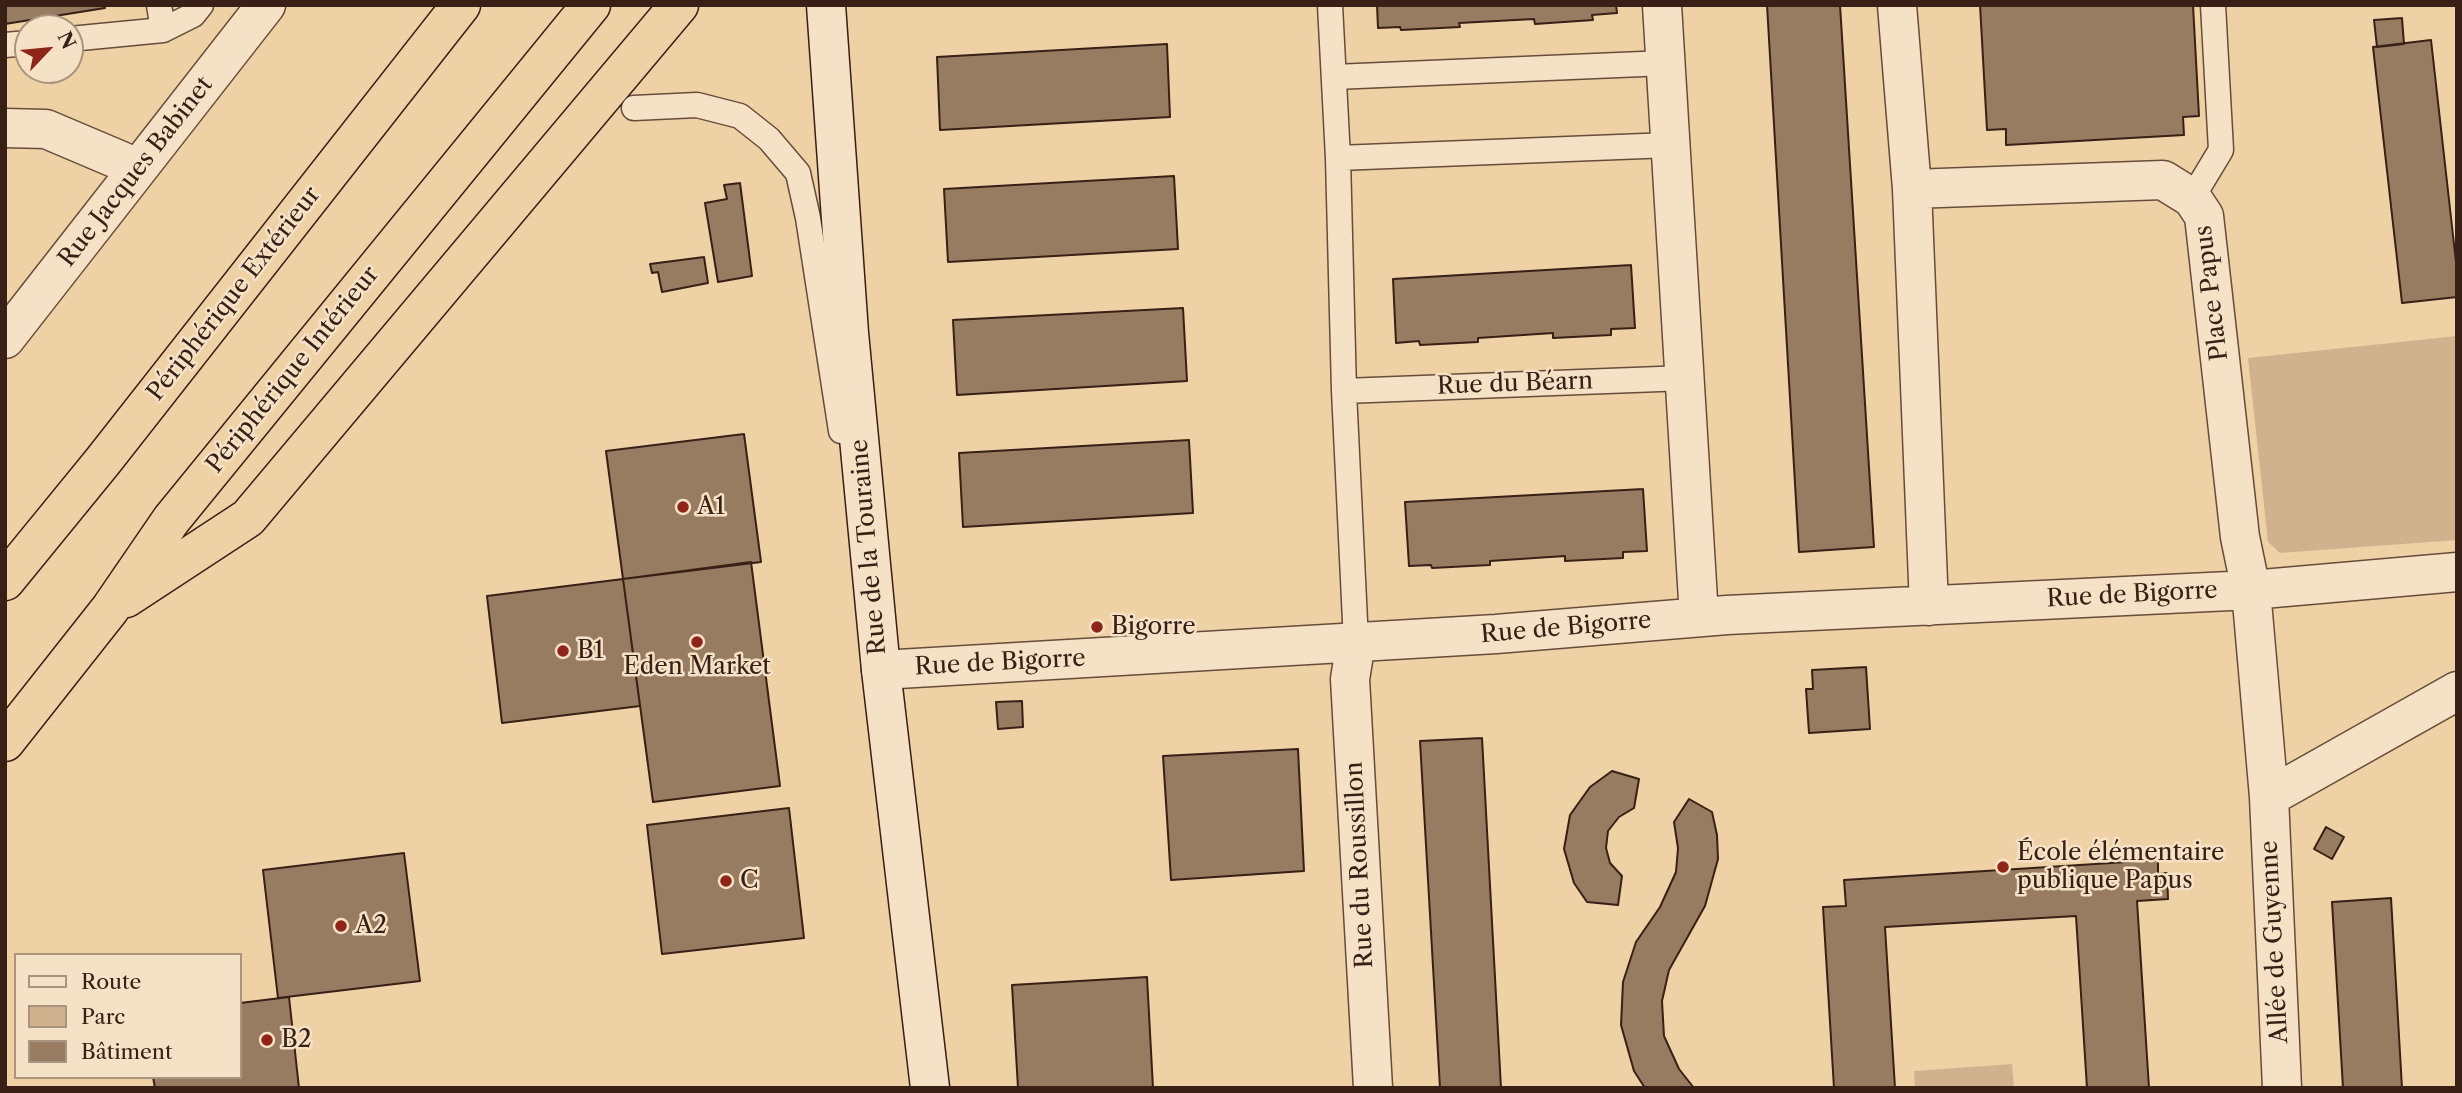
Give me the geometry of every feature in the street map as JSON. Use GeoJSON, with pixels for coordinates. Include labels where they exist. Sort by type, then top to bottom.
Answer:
{"type":"FeatureCollection","features":[{"type":"Feature","properties":{"kind":"highway","name":"Périphérique Extérieur"},"geometry":{"type":"LineString","coordinates":[[5,581],[103,461],[461,5]]}},
{"type":"Feature","properties":{"kind":"highway","name":"Périphérique Intérieur"},"geometry":{"type":"LineString","coordinates":[[5,742],[110,609],[171,520],[591,5]]}},
{"type":"Feature","properties":{"kind":"highway"},"geometry":{"type":"LineString","coordinates":[[110,609],[248,519],[679,5]]}},
{"type":"Feature","properties":{"kind":"street","name":"Rue Jacques Babinet"},"geometry":{"type":"LineString","coordinates":[[5,339],[266,5]]}},
{"type":"Feature","properties":{"kind":"street","name":"Rue de la Touraine"},"geometry":{"type":"LineString","coordinates":[[825,5],[849,333],[880,670],[930,1088]]}},
{"type":"Feature","properties":{"kind":"street"},"geometry":{"type":"LineString","coordinates":[[1662,5],[1699,617]]}},
{"type":"Feature","properties":{"kind":"street"},"geometry":{"type":"LineString","coordinates":[[1898,5],[1912,188],[1929,606]]}},
{"type":"Feature","properties":{"kind":"street"},"geometry":{"type":"LineString","coordinates":[[5,128],[47,129],[138,168]]}},
{"type":"Feature","properties":{"kind":"street","name":"Place Papus"},"geometry":{"type":"LineString","coordinates":[[1912,188],[2163,180],[2192,198],[2204,216],[2240,537],[2251,590]]}},
{"type":"Feature","properties":{"kind":"street"},"geometry":{"type":"LineString","coordinates":[[2251,590],[2457,572]]}},
{"type":"Feature","properties":{"kind":"street","name":"Rue de Bigorre"},"geometry":{"type":"LineString","coordinates":[[880,670],[1496,635],[1699,617],[2251,590]]}},
{"type":"Feature","properties":{"kind":"street","name":"Allée de Guyenne"},"geometry":{"type":"LineString","coordinates":[[2251,590],[2269,797],[2282,1088]]}},
{"type":"Feature","properties":{"kind":"street","name":"Rue du Roussillon"},"geometry":{"type":"LineString","coordinates":[[1356,642],[1350,679],[1373,1088]]}},
{"type":"Feature","properties":{"kind":"street"},"geometry":{"type":"LineString","coordinates":[[2269,797],[2457,691]]}},
{"type":"Feature","properties":{"kind":"lane"},"geometry":{"type":"LineString","coordinates":[[159,5],[163,30]]}},
{"type":"Feature","properties":{"kind":"lane"},"geometry":{"type":"LineString","coordinates":[[84,38],[163,30],[193,15],[201,5]]}},
{"type":"Feature","properties":{"kind":"lane"},"geometry":{"type":"LineString","coordinates":[[1330,5],[1356,642]]}},
{"type":"Feature","properties":{"kind":"lane"},"geometry":{"type":"LineString","coordinates":[[2192,198],[2221,150],[2213,5]]}},
{"type":"Feature","properties":{"kind":"lane"},"geometry":{"type":"LineString","coordinates":[[1334,77],[1666,63]]}},
{"type":"Feature","properties":{"kind":"lane"},"geometry":{"type":"LineString","coordinates":[[634,108],[697,106],[740,116],[769,139],[798,173],[808,218],[880,670]]}},
{"type":"Feature","properties":{"kind":"lane"},"geometry":{"type":"LineString","coordinates":[[1338,158],[1670,145]]}},
{"type":"Feature","properties":{"kind":"lane","name":"Rue du Béarn"},"geometry":{"type":"LineString","coordinates":[[1344,391],[1686,378]]}},
{"type":"Feature","properties":{"kind":"green space"},"geometry":{"type":"Polygon","coordinates":[[[2457,336],[2457,540],[2280,553],[2268,542],[2248,358],[2457,336]]]}},
{"type":"Feature","properties":{"kind":"green space"},"geometry":{"type":"Polygon","coordinates":[[[2012,1064],[2014,1088],[1915,1088],[1914,1071],[2012,1064]]]}},
{"type":"Feature","properties":{"kind":"building"},"geometry":{"type":"Polygon","coordinates":[[[5,5],[104,5],[105,8],[68,14],[14,14],[14,23],[5,24],[5,5]]]}},
{"type":"Feature","properties":{"kind":"building"},"geometry":{"type":"Polygon","coordinates":[[[1377,5],[1616,5],[1617,13],[1592,15],[1593,20],[1535,24],[1534,19],[1459,23],[1460,27],[1401,30],[1400,27],[1378,28],[1377,5]]]}},
{"type":"Feature","properties":{"kind":"building"},"geometry":{"type":"Polygon","coordinates":[[[1767,5],[1840,5],[1874,547],[1799,552],[1767,5]]]}},
{"type":"Feature","properties":{"kind":"building"},"geometry":{"type":"Polygon","coordinates":[[[1980,5],[2193,5],[2199,116],[2183,117],[2184,135],[2006,145],[2006,129],[1987,130],[1980,5]]]}},
{"type":"Feature","properties":{"kind":"building"},"geometry":{"type":"Polygon","coordinates":[[[2402,18],[2404,44],[2377,47],[2374,20],[2402,18]]]}},
{"type":"Feature","properties":{"kind":"building"},"geometry":{"type":"Polygon","coordinates":[[[2431,40],[2457,271],[2457,297],[2402,303],[2373,47],[2431,40]]]}},
{"type":"Feature","properties":{"kind":"building"},"geometry":{"type":"Polygon","coordinates":[[[1167,44],[1170,117],[940,130],[937,57],[1167,44]]]}},
{"type":"Feature","properties":{"kind":"building"},"geometry":{"type":"Polygon","coordinates":[[[1174,176],[1178,249],[948,262],[944,189],[1174,176]]]}},
{"type":"Feature","properties":{"kind":"building"},"geometry":{"type":"Polygon","coordinates":[[[740,183],[752,276],[718,282],[705,203],[727,199],[724,185],[740,183]]]}},
{"type":"Feature","properties":{"kind":"building"},"geometry":{"type":"Polygon","coordinates":[[[704,257],[708,283],[662,292],[658,272],[652,273],[650,264],[704,257]]]}},
{"type":"Feature","properties":{"kind":"building"},"geometry":{"type":"Polygon","coordinates":[[[1631,265],[1635,328],[1611,329],[1611,335],[1553,338],[1553,333],[1478,338],[1478,342],[1420,345],[1419,341],[1396,343],[1393,279],[1631,265]]]}},
{"type":"Feature","properties":{"kind":"building"},"geometry":{"type":"Polygon","coordinates":[[[1183,308],[1187,381],[957,395],[953,320],[1183,308]]]}},
{"type":"Feature","properties":{"kind":"building","name":"A1"},"geometry":{"type":"Polygon","coordinates":[[[744,434],[761,562],[623,579],[606,451],[744,434]]]}},
{"type":"Feature","properties":{"kind":"building"},"geometry":{"type":"Polygon","coordinates":[[[1189,440],[1193,513],[963,527],[959,453],[1189,440]]]}},
{"type":"Feature","properties":{"kind":"building"},"geometry":{"type":"Polygon","coordinates":[[[1643,489],[1647,551],[1623,552],[1623,558],[1565,561],[1565,556],[1490,561],[1490,565],[1432,568],[1431,565],[1409,566],[1405,502],[1643,489]]]}},
{"type":"Feature","properties":{"kind":"building","name":"Eden Market"},"geometry":{"type":"Polygon","coordinates":[[[751,562],[780,786],[653,802],[623,579],[751,562]]]}},
{"type":"Feature","properties":{"kind":"building","name":"B1"},"geometry":{"type":"Polygon","coordinates":[[[623,579],[640,706],[502,723],[487,596],[623,579]]]}},
{"type":"Feature","properties":{"kind":"building"},"geometry":{"type":"Polygon","coordinates":[[[1866,667],[1870,729],[1809,733],[1806,689],[1813,689],[1812,670],[1866,667]]]}},
{"type":"Feature","properties":{"kind":"building"},"geometry":{"type":"Polygon","coordinates":[[[1022,701],[1023,727],[998,729],[996,702],[1022,701]]]}},
{"type":"Feature","properties":{"kind":"building"},"geometry":{"type":"Polygon","coordinates":[[[1482,738],[1501,1088],[1440,1088],[1420,741],[1482,738]]]}},
{"type":"Feature","properties":{"kind":"building"},"geometry":{"type":"Polygon","coordinates":[[[1298,749],[1304,871],[1171,880],[1163,756],[1298,749]]]}},
{"type":"Feature","properties":{"kind":"building"},"geometry":{"type":"Polygon","coordinates":[[[1612,771],[1639,779],[1634,808],[1619,817],[1608,831],[1606,848],[1610,863],[1622,876],[1618,905],[1587,902],[1574,883],[1564,849],[1570,815],[1590,787],[1612,771]]]}},
{"type":"Feature","properties":{"kind":"building"},"geometry":{"type":"Polygon","coordinates":[[[1689,799],[1712,812],[1718,859],[1705,906],[1669,970],[1662,1001],[1664,1036],[1679,1069],[1694,1088],[1645,1088],[1634,1071],[1621,1025],[1623,982],[1636,942],[1660,907],[1676,872],[1678,848],[1674,822],[1689,799]]]}},
{"type":"Feature","properties":{"kind":"building","name":"C"},"geometry":{"type":"Polygon","coordinates":[[[789,808],[804,938],[662,954],[647,825],[789,808]]]}},
{"type":"Feature","properties":{"kind":"building"},"geometry":{"type":"Polygon","coordinates":[[[2326,827],[2344,837],[2332,859],[2314,849],[2326,827]]]}},
{"type":"Feature","properties":{"kind":"building","name":"A2"},"geometry":{"type":"Polygon","coordinates":[[[404,853],[420,981],[278,998],[263,870],[404,853]]]}},
{"type":"Feature","properties":{"kind":"building"},"geometry":{"type":"Polygon","coordinates":[[[2158,860],[2158,874],[2167,873],[2168,899],[2137,901],[2149,1088],[2087,1088],[2076,916],[1885,927],[1895,1088],[1834,1088],[1823,907],[1846,906],[1844,880],[2158,860]]]}},
{"type":"Feature","properties":{"kind":"building"},"geometry":{"type":"Polygon","coordinates":[[[2391,898],[2402,1088],[2343,1088],[2332,902],[2391,898]]]}},
{"type":"Feature","properties":{"kind":"building"},"geometry":{"type":"Polygon","coordinates":[[[1147,977],[1153,1088],[1018,1088],[1012,985],[1147,977]]]}},
{"type":"Feature","properties":{"kind":"building","name":"B2"},"geometry":{"type":"Polygon","coordinates":[[[289,997],[299,1088],[155,1088],[153,1079],[242,1079],[242,1003],[289,997]]]}},
{"type":"Feature","properties":{"kind":"place","name":"A1"},"geometry":{"type":"Point","coordinates":[683,507]}},
{"type":"Feature","properties":{"kind":"place","name":"Bigorre"},"geometry":{"type":"Point","coordinates":[1097,627]}},
{"type":"Feature","properties":{"kind":"place","name":"Eden Market"},"geometry":{"type":"Point","coordinates":[697,642]}},
{"type":"Feature","properties":{"kind":"place","name":"B1"},"geometry":{"type":"Point","coordinates":[563,651]}},
{"type":"Feature","properties":{"kind":"place","name":"École élémentaire publique Papus"},"geometry":{"type":"Point","coordinates":[2003,867]}},
{"type":"Feature","properties":{"kind":"place","name":"C"},"geometry":{"type":"Point","coordinates":[726,881]}},
{"type":"Feature","properties":{"kind":"place","name":"A2"},"geometry":{"type":"Point","coordinates":[341,926]}},
{"type":"Feature","properties":{"kind":"place","name":"B2"},"geometry":{"type":"Point","coordinates":[267,1040]}}]}
